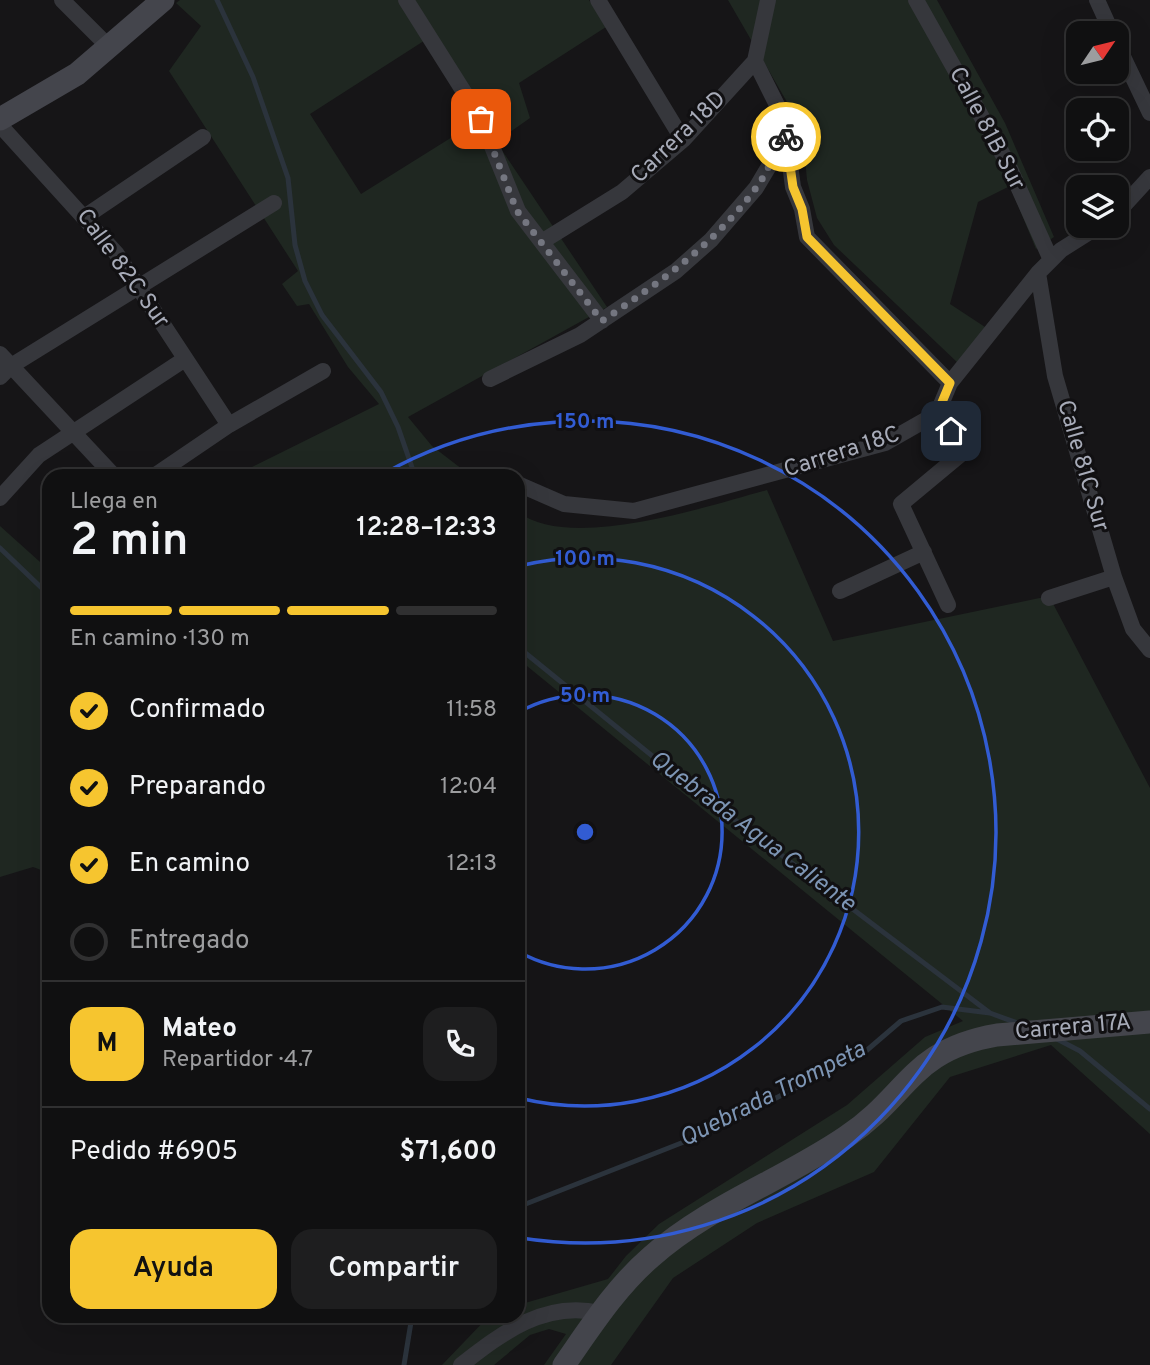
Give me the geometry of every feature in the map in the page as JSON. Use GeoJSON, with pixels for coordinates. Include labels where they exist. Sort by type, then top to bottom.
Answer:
{"type":"FeatureCollection","features":[{"type":"Feature","properties":{"kind":"street"},"geometry":{"type":"LineString","coordinates":[[62,0],[110,48]]}},
{"type":"Feature","properties":{"kind":"street"},"geometry":{"type":"LineString","coordinates":[[0,119],[77,74],[163,0]]}},
{"type":"Feature","properties":{"kind":"street"},"geometry":{"type":"LineString","coordinates":[[406,0],[481,119],[517,211],[543,241],[602,321]]}},
{"type":"Feature","properties":{"kind":"street"},"geometry":{"type":"LineString","coordinates":[[598,0],[684,140]]}},
{"type":"Feature","properties":{"kind":"street","name":"Carrera 18D"},"geometry":{"type":"LineString","coordinates":[[543,241],[622,192],[684,140],[755,61],[768,0]]}},
{"type":"Feature","properties":{"kind":"street","name":"Calle 81B Sur"},"geometry":{"type":"LineString","coordinates":[[916,0],[1007,162],[1051,260]]}},
{"type":"Feature","properties":{"kind":"street"},"geometry":{"type":"LineString","coordinates":[[1097,0],[1107,21]]}},
{"type":"Feature","properties":{"kind":"street"},"geometry":{"type":"LineString","coordinates":[[755,61],[777,100],[787,136],[793,187],[802,209],[807,237],[950,383]]}},
{"type":"Feature","properties":{"kind":"street"},"geometry":{"type":"LineString","coordinates":[[1129,69],[1150,113]]}},
{"type":"Feature","properties":{"kind":"street","name":"Calle 82C Sur"},"geometry":{"type":"LineString","coordinates":[[0,125],[86,216],[140,286],[229,425]]}},
{"type":"Feature","properties":{"kind":"street"},"geometry":{"type":"LineString","coordinates":[[490,379],[602,321],[676,271],[711,240],[757,188],[787,136]]}},
{"type":"Feature","properties":{"kind":"street"},"geometry":{"type":"LineString","coordinates":[[86,216],[202,137]]}},
{"type":"Feature","properties":{"kind":"street"},"geometry":{"type":"LineString","coordinates":[[1129,200],[1150,177]]}},
{"type":"Feature","properties":{"kind":"street"},"geometry":{"type":"LineString","coordinates":[[107,469],[4,366],[274,203]]}},
{"type":"Feature","properties":{"kind":"street","name":"Carrera 18C"},"geometry":{"type":"LineString","coordinates":[[525,487],[579,507],[634,511],[885,443],[916,428],[940,407],[950,383],[1038,273],[1078,238]]}},
{"type":"Feature","properties":{"kind":"street","name":"Calle 81C Sur"},"geometry":{"type":"LineString","coordinates":[[1038,273],[1055,376],[1114,577],[1133,629],[1150,650]]}},
{"type":"Feature","properties":{"kind":"street"},"geometry":{"type":"LineString","coordinates":[[0,498],[39,455],[185,359]]}},
{"type":"Feature","properties":{"kind":"street"},"geometry":{"type":"LineString","coordinates":[[164,469],[229,425],[323,371]]}},
{"type":"Feature","properties":{"kind":"street"},"geometry":{"type":"LineString","coordinates":[[940,407],[961,454],[901,504],[948,605]]}},
{"type":"Feature","properties":{"kind":"street"},"geometry":{"type":"LineString","coordinates":[[840,591],[924,552]]}},
{"type":"Feature","properties":{"kind":"street"},"geometry":{"type":"LineString","coordinates":[[1049,598],[1114,577]]}},
{"type":"Feature","properties":{"kind":"street","name":"Carrera 17A"},"geometry":{"type":"LineString","coordinates":[[564,1365],[600,1313],[649,1258],[712,1214],[846,1137],[868,1121],[926,1061],[956,1044],[997,1034],[1150,1022]]}},
{"type":"Feature","properties":{"kind":"street"},"geometry":{"type":"LineString","coordinates":[[525,1322],[578,1308],[600,1313]]}},
{"type":"Feature","properties":{"kind":"street"},"geometry":{"type":"LineString","coordinates":[[461,1365],[522,1323]]}},
{"type":"Feature","properties":{"kind":"shaded area"},"geometry":{"type":"Polygon","coordinates":[[[180,0],[589,0],[606,27],[519,83],[530,118],[499,140],[487,128],[607,307],[408,417],[432,446],[462,469],[248,469],[379,404],[348,367],[309,304],[297,306],[282,284],[298,271],[169,71],[201,26],[176,3],[180,0]],[[430,37],[310,114],[361,194],[481,119],[430,37]]]}},
{"type":"Feature","properties":{"kind":"shaded area"},"geometry":{"type":"Polygon","coordinates":[[[728,0],[937,0],[1005,123],[1054,237],[1036,249],[1010,186],[978,202],[950,304],[985,327],[959,364],[834,245],[817,218],[807,180],[802,128],[728,0]]]}},
{"type":"Feature","properties":{"kind":"shaded area"},"geometry":{"type":"Polygon","coordinates":[[[767,490],[833,641],[1049,596],[1150,788],[1150,1134],[1051,1045],[950,1077],[874,1172],[757,1223],[673,1278],[611,1365],[544,1365],[566,1334],[549,1329],[530,1335],[494,1365],[442,1365],[482,1323],[525,1323],[525,1303],[608,1279],[626,1256],[659,1224],[847,1105],[925,1037],[963,1021],[525,664],[525,515],[541,523],[570,528],[604,527],[711,506],[767,490]]]}},
{"type":"Feature","properties":{"kind":"shaded area"},"geometry":{"type":"Polygon","coordinates":[[[0,526],[42,564],[42,870],[33,867],[0,877],[0,526]]]}},
{"type":"Feature","properties":{"kind":"waterway"},"geometry":{"type":"LineString","coordinates":[[217,0],[253,77],[288,178],[295,245],[305,281],[322,315],[381,392],[398,427],[413,469]]}},
{"type":"Feature","properties":{"kind":"waterway","name":"Quebrada Agua Caliente"},"geometry":{"type":"LineString","coordinates":[[0,548],[42,588]]}},
{"type":"Feature","properties":{"kind":"waterway","name":"Quebrada Agua Caliente"},"geometry":{"type":"LineString","coordinates":[[525,653],[677,776],[990,1013]]}},
{"type":"Feature","properties":{"kind":"waterway","name":"Quebrada Trompeta"},"geometry":{"type":"LineString","coordinates":[[525,1204],[717,1129],[866,1051],[901,1021],[942,1007],[990,1013],[1020,1024]]}},
{"type":"Feature","properties":{"kind":"waterway","name":"Quebrada Trompeta"},"geometry":{"type":"LineString","coordinates":[[1055,1038],[1080,1051],[1150,1109]]}},
{"type":"Feature","properties":{"kind":"waterway","name":"Quebrada Trompeta"},"geometry":{"type":"LineString","coordinates":[[404,1365],[411,1323]]}},
{"type":"Feature","properties":{"kind":"way so far"},"geometry":{"type":"LineString","coordinates":[[481,119],[517,211],[543,241],[602,321],[676,271],[711,240],[757,188],[786,137]]}},
{"type":"Feature","properties":{"kind":"route"},"geometry":{"type":"LineString","coordinates":[[786,137],[793,187],[802,209],[807,237],[950,383],[940,407],[951,431]]}}]}
